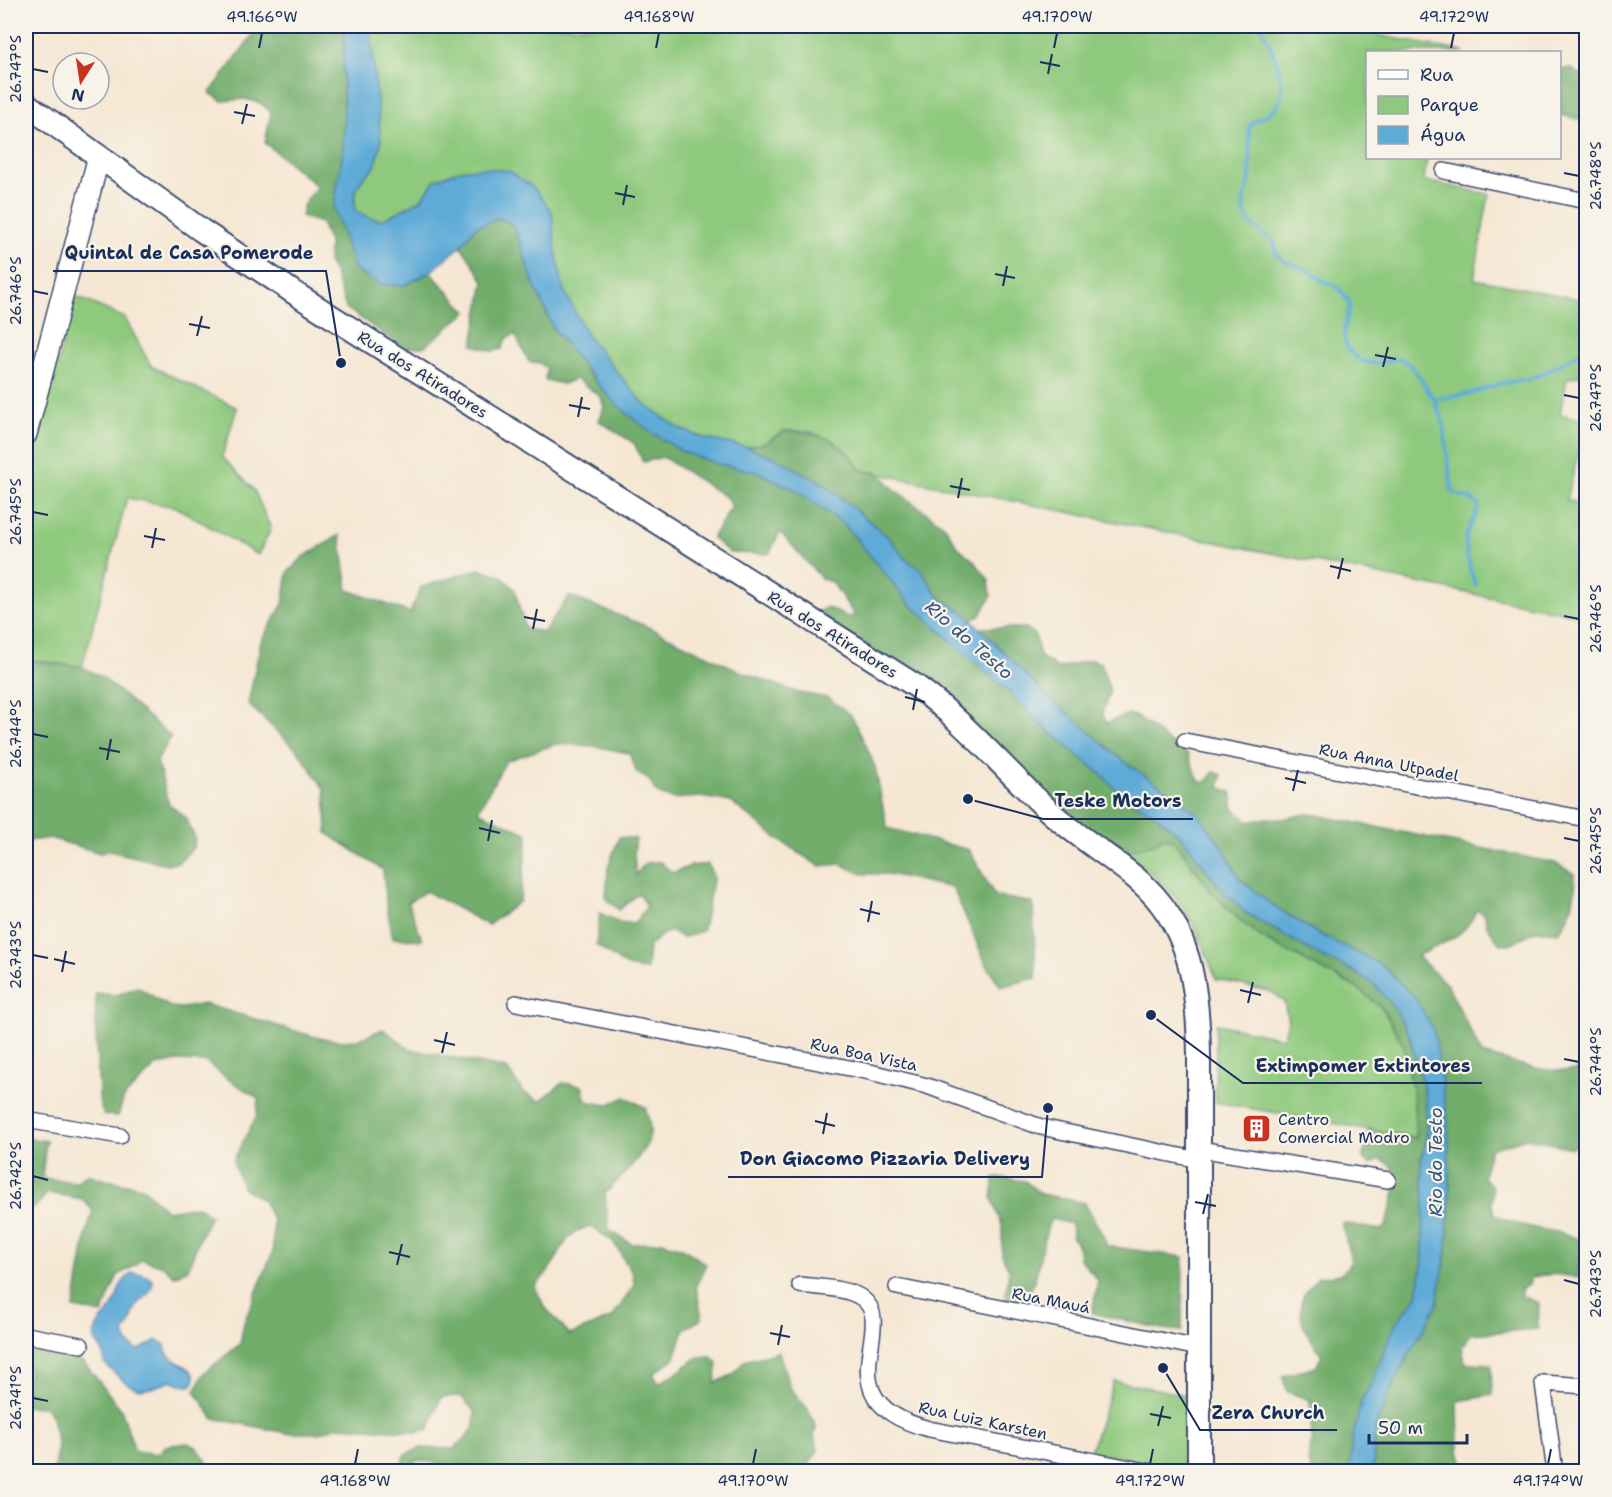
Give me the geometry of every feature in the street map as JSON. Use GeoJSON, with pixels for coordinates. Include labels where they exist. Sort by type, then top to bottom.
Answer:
{"type":"FeatureCollection","features":[{"type":"Feature","properties":{"kind":"main road","name":"Rua dos Atiradores"},"geometry":{"type":"LineString","coordinates":[[26,104],[201,230],[299,296],[916,686],[952,715],[1068,827],[1139,880],[1166,909],[1178,929],[1191,966],[1199,1026],[1199,1472]]}},
{"type":"Feature","properties":{"kind":"street"},"geometry":{"type":"LineString","coordinates":[[26,434],[99,156]]}},
{"type":"Feature","properties":{"kind":"street"},"geometry":{"type":"LineString","coordinates":[[1444,171],[1587,201]]}},
{"type":"Feature","properties":{"kind":"street","name":"Rua Anna Utpadel"},"geometry":{"type":"LineString","coordinates":[[1185,741],[1587,819]]}},
{"type":"Feature","properties":{"kind":"street","name":"Rua Boa Vista"},"geometry":{"type":"LineString","coordinates":[[516,1003],[870,1072],[927,1086],[1041,1127],[1199,1154],[1388,1180]]}},
{"type":"Feature","properties":{"kind":"street"},"geometry":{"type":"LineString","coordinates":[[26,1120],[120,1136]]}},
{"type":"Feature","properties":{"kind":"street","name":"Rua Luiz Karsten"},"geometry":{"type":"LineString","coordinates":[[800,1285],[852,1294],[863,1298],[870,1306],[873,1324],[868,1366],[873,1392],[879,1403],[900,1420],[929,1429],[1151,1472]]}},
{"type":"Feature","properties":{"kind":"street","name":"Rua Mauá"},"geometry":{"type":"LineString","coordinates":[[897,1287],[1199,1348]]}},
{"type":"Feature","properties":{"kind":"street"},"geometry":{"type":"LineString","coordinates":[[26,1335],[81,1346]]}},
{"type":"Feature","properties":{"kind":"street"},"geometry":{"type":"LineString","coordinates":[[1555,1472],[1543,1383],[1587,1386]]}},
{"type":"Feature","properties":{"kind":"green space"},"geometry":{"type":"Polygon","coordinates":[[[259,26],[345,26],[343,152],[334,207],[344,234],[403,286],[430,272],[467,312],[424,347],[404,348],[346,308],[334,272],[328,263],[329,242],[321,223],[301,216],[304,204],[317,186],[265,143],[271,112],[260,103],[245,99],[222,101],[210,93],[259,26]]]}},
{"type":"Feature","properties":{"kind":"green space"},"geometry":{"type":"Polygon","coordinates":[[[372,26],[1332,26],[1459,51],[1366,51],[1366,159],[1427,159],[1424,181],[1489,194],[1474,279],[1586,300],[1586,373],[1567,379],[1560,414],[1585,420],[1582,435],[1586,436],[1586,450],[1579,449],[1567,500],[1586,505],[1586,617],[860,470],[851,455],[833,441],[808,431],[784,431],[765,443],[746,447],[706,439],[680,429],[643,403],[588,337],[564,291],[556,253],[509,171],[484,168],[460,170],[435,180],[421,200],[383,220],[370,218],[355,211],[358,186],[375,167],[372,26]]]}},
{"type":"Feature","properties":{"kind":"green space"},"geometry":{"type":"Polygon","coordinates":[[[1571,68],[1586,76],[1586,121],[1561,115],[1561,70],[1571,68]]]}},
{"type":"Feature","properties":{"kind":"green space"},"geometry":{"type":"Polygon","coordinates":[[[498,218],[509,222],[516,231],[535,287],[554,329],[619,407],[683,452],[718,464],[757,472],[794,489],[845,525],[911,605],[1123,796],[1152,812],[1179,834],[1246,913],[1323,958],[1344,966],[1374,984],[1395,1009],[1409,1034],[1426,1098],[1427,1138],[1421,1161],[1424,1199],[1423,1261],[1417,1296],[1395,1325],[1370,1387],[1362,1399],[1352,1440],[1350,1471],[1311,1471],[1308,1460],[1312,1441],[1310,1400],[1288,1392],[1282,1376],[1316,1367],[1322,1355],[1302,1321],[1301,1305],[1304,1294],[1318,1277],[1342,1274],[1351,1261],[1342,1223],[1380,1230],[1385,1228],[1394,1197],[1395,1173],[1391,1166],[1380,1159],[1370,1164],[1363,1159],[1369,1129],[1416,1138],[1413,1090],[1403,1044],[1382,1008],[1357,988],[1264,939],[1242,922],[1212,893],[1175,841],[1163,837],[1154,844],[1122,852],[1060,805],[993,741],[815,613],[827,607],[847,617],[855,616],[832,582],[822,579],[780,532],[769,554],[730,553],[712,538],[732,506],[726,497],[663,457],[643,462],[634,443],[599,421],[604,407],[601,397],[576,379],[563,384],[545,380],[547,369],[539,363],[529,362],[515,334],[506,339],[502,349],[492,351],[473,345],[484,281],[461,246],[475,227],[498,218]]]}},
{"type":"Feature","properties":{"kind":"green space"},"geometry":{"type":"Polygon","coordinates":[[[75,296],[125,318],[151,366],[237,408],[222,457],[254,490],[271,529],[258,555],[176,507],[127,498],[82,667],[36,661],[26,663],[26,484],[75,296]]]}},
{"type":"Feature","properties":{"kind":"green space"},"geometry":{"type":"Polygon","coordinates":[[[784,431],[818,435],[837,444],[853,459],[860,470],[879,473],[895,490],[945,526],[956,545],[975,562],[989,580],[991,596],[981,615],[970,621],[966,614],[939,598],[922,571],[906,559],[888,537],[824,484],[776,458],[746,447],[765,443],[784,431]]]}},
{"type":"Feature","properties":{"kind":"green space"},"geometry":{"type":"Polygon","coordinates":[[[340,535],[348,590],[410,613],[421,587],[479,569],[500,575],[515,590],[525,629],[544,632],[569,596],[646,626],[744,673],[799,693],[828,698],[851,715],[866,745],[875,767],[887,828],[969,850],[995,896],[1033,903],[1036,978],[1001,987],[986,964],[953,888],[889,874],[862,874],[841,864],[819,866],[779,840],[731,802],[701,797],[673,799],[657,793],[649,780],[637,773],[629,753],[593,746],[556,744],[506,761],[478,811],[528,834],[520,901],[488,925],[426,891],[408,902],[422,940],[393,938],[386,903],[383,870],[327,833],[325,790],[299,752],[248,704],[261,641],[283,604],[288,572],[303,557],[340,535]]]}},
{"type":"Feature","properties":{"kind":"green space"},"geometry":{"type":"Polygon","coordinates":[[[979,628],[1026,628],[1035,634],[1040,656],[1058,668],[1091,660],[1101,663],[1110,691],[1102,714],[1107,723],[1129,714],[1139,718],[1187,753],[1199,781],[1205,783],[1214,772],[1222,775],[1219,787],[1231,792],[1234,809],[1249,822],[1267,818],[1282,819],[1306,814],[1317,815],[1555,863],[1574,874],[1575,888],[1572,904],[1567,920],[1558,932],[1537,930],[1510,944],[1500,944],[1487,926],[1485,916],[1477,909],[1460,933],[1417,956],[1448,986],[1482,1054],[1547,1070],[1586,1068],[1586,1093],[1582,1107],[1586,1111],[1586,1134],[1581,1144],[1571,1148],[1527,1138],[1490,1149],[1483,1177],[1492,1186],[1494,1215],[1518,1224],[1571,1236],[1586,1245],[1586,1257],[1581,1258],[1578,1278],[1555,1274],[1532,1277],[1529,1285],[1521,1289],[1521,1296],[1539,1303],[1538,1329],[1471,1334],[1462,1347],[1465,1363],[1491,1364],[1492,1395],[1458,1401],[1459,1451],[1464,1467],[1462,1471],[1373,1471],[1375,1428],[1394,1381],[1437,1305],[1447,1248],[1450,1189],[1448,1123],[1433,1031],[1415,998],[1382,965],[1315,932],[1271,904],[1239,878],[1222,846],[1199,815],[1126,763],[1043,692],[979,628]]]}},
{"type":"Feature","properties":{"kind":"green space"},"geometry":{"type":"Polygon","coordinates":[[[36,661],[82,667],[102,677],[171,737],[157,761],[169,804],[186,818],[195,838],[193,848],[178,863],[166,864],[109,851],[100,853],[50,838],[28,841],[26,847],[26,663],[36,661]]]}},
{"type":"Feature","properties":{"kind":"green space"},"geometry":{"type":"Polygon","coordinates":[[[619,837],[636,839],[634,853],[636,875],[645,863],[660,862],[673,873],[690,866],[708,864],[714,878],[702,931],[683,938],[670,931],[663,934],[649,946],[647,970],[625,965],[596,945],[600,913],[619,922],[634,924],[647,906],[639,893],[619,910],[606,898],[608,868],[619,837]]]}},
{"type":"Feature","properties":{"kind":"green space"},"geometry":{"type":"Polygon","coordinates":[[[1163,837],[1175,841],[1212,893],[1242,922],[1264,939],[1357,988],[1382,1008],[1403,1044],[1413,1090],[1416,1138],[1215,1102],[1216,1024],[1283,1038],[1288,1022],[1284,1001],[1272,992],[1216,979],[1199,938],[1182,906],[1158,879],[1122,852],[1154,844],[1163,837]]]}},
{"type":"Feature","properties":{"kind":"green space"},"geometry":{"type":"Polygon","coordinates":[[[137,987],[170,1007],[183,1008],[204,1004],[319,1038],[357,1040],[383,1029],[410,1049],[507,1069],[523,1092],[540,1101],[562,1083],[582,1086],[586,1101],[607,1105],[625,1097],[645,1107],[650,1131],[649,1139],[630,1168],[605,1194],[609,1230],[632,1244],[662,1242],[682,1248],[706,1264],[696,1286],[702,1319],[684,1329],[675,1358],[653,1374],[659,1383],[698,1357],[710,1356],[718,1363],[715,1383],[734,1374],[744,1361],[779,1352],[790,1388],[807,1408],[816,1426],[814,1436],[818,1450],[807,1471],[622,1472],[613,1468],[604,1468],[585,1472],[441,1472],[443,1464],[418,1460],[410,1467],[402,1464],[405,1454],[421,1448],[454,1449],[474,1428],[475,1412],[461,1396],[441,1397],[429,1429],[418,1432],[338,1426],[319,1433],[287,1433],[213,1418],[195,1391],[204,1373],[240,1344],[244,1323],[273,1251],[273,1221],[263,1200],[243,1188],[233,1161],[257,1115],[258,1098],[206,1062],[176,1061],[156,1066],[124,1097],[118,1116],[104,1115],[99,1097],[96,993],[117,995],[137,987]],[[590,1226],[577,1232],[566,1242],[552,1266],[535,1287],[544,1306],[570,1335],[613,1317],[634,1285],[633,1274],[613,1241],[590,1226]]]}},
{"type":"Feature","properties":{"kind":"green space"},"geometry":{"type":"Polygon","coordinates":[[[26,1138],[46,1141],[42,1178],[76,1182],[87,1174],[142,1187],[167,1211],[197,1206],[211,1216],[188,1269],[174,1276],[163,1266],[142,1259],[118,1275],[102,1314],[74,1308],[86,1235],[93,1211],[82,1199],[48,1193],[33,1209],[26,1206],[26,1138]]]}},
{"type":"Feature","properties":{"kind":"green space"},"geometry":{"type":"Polygon","coordinates":[[[994,1177],[1025,1181],[1041,1194],[1085,1203],[1107,1246],[1183,1257],[1182,1331],[1092,1313],[1098,1280],[1080,1259],[1071,1224],[1051,1219],[1028,1296],[1021,1304],[1005,1300],[1009,1270],[1002,1255],[1002,1225],[992,1199],[994,1177]]]}},
{"type":"Feature","properties":{"kind":"green space"},"geometry":{"type":"Polygon","coordinates":[[[30,1348],[75,1358],[85,1364],[121,1409],[135,1451],[158,1454],[166,1446],[188,1443],[198,1448],[213,1471],[53,1471],[58,1447],[52,1417],[46,1407],[26,1406],[26,1381],[29,1373],[26,1351],[30,1348]]]}},
{"type":"Feature","properties":{"kind":"green space"},"geometry":{"type":"Polygon","coordinates":[[[1114,1381],[1187,1395],[1187,1464],[1184,1469],[1090,1452],[1114,1381]]]}},
{"type":"Feature","properties":{"kind":"water","name":"Rio do Testo"},"geometry":{"type":"Polygon","coordinates":[[[345,26],[372,26],[381,143],[375,167],[363,177],[354,193],[355,211],[370,218],[383,220],[421,200],[435,180],[460,170],[484,168],[509,171],[534,188],[552,212],[556,253],[564,291],[588,337],[643,403],[680,429],[706,439],[746,447],[776,458],[824,484],[888,537],[906,559],[922,571],[939,598],[966,614],[1043,692],[1126,763],[1199,815],[1222,846],[1239,878],[1271,904],[1315,932],[1382,965],[1415,998],[1434,1031],[1448,1123],[1450,1189],[1447,1248],[1437,1305],[1394,1381],[1375,1428],[1373,1471],[1350,1471],[1352,1440],[1362,1399],[1370,1387],[1395,1325],[1417,1296],[1423,1261],[1424,1199],[1421,1161],[1427,1138],[1426,1098],[1409,1034],[1395,1009],[1374,984],[1344,966],[1323,958],[1246,913],[1224,892],[1179,834],[1152,812],[1123,796],[911,605],[845,525],[794,489],[757,472],[718,464],[683,452],[652,433],[619,407],[554,329],[535,287],[516,231],[509,222],[498,218],[475,227],[461,246],[430,272],[403,286],[378,284],[355,270],[334,207],[343,152],[345,26]]]}},
{"type":"Feature","properties":{"kind":"water"},"geometry":{"type":"Polygon","coordinates":[[[132,1273],[142,1274],[153,1280],[149,1293],[136,1307],[131,1323],[124,1332],[126,1338],[139,1350],[158,1340],[165,1345],[170,1357],[194,1374],[194,1382],[190,1386],[171,1380],[151,1388],[138,1389],[122,1380],[104,1363],[103,1353],[94,1335],[96,1328],[114,1304],[120,1287],[132,1273]]]}},
{"type":"Feature","properties":{"kind":"waterway"},"geometry":{"type":"LineString","coordinates":[[1261,26],[1278,69],[1281,93],[1272,111],[1254,121],[1249,127],[1250,180],[1243,202],[1244,213],[1252,225],[1274,241],[1276,253],[1284,261],[1307,270],[1339,288],[1350,303],[1344,338],[1352,354],[1368,362],[1378,363],[1392,360],[1406,362],[1434,399],[1469,394],[1503,383],[1531,379],[1586,349]]}},
{"type":"Feature","properties":{"kind":"waterway"},"geometry":{"type":"LineString","coordinates":[[1434,399],[1443,421],[1452,491],[1479,505],[1466,538],[1468,559],[1476,585]]}},
{"type":"Feature","properties":{"kind":"place","name":"Quintal de Casa Pomerode"},"geometry":{"type":"Point","coordinates":[341,363]}},
{"type":"Feature","properties":{"kind":"place","name":"Teske Motors"},"geometry":{"type":"Point","coordinates":[968,799]}},
{"type":"Feature","properties":{"kind":"place","name":"Extimpomer Extintores"},"geometry":{"type":"Point","coordinates":[1151,1015]}},
{"type":"Feature","properties":{"kind":"place","name":"Don Giacomo Pizzaria Delivery"},"geometry":{"type":"Point","coordinates":[1048,1108]}},
{"type":"Feature","properties":{"kind":"place","name":"Centro Comercial Modro"},"geometry":{"type":"Point","coordinates":[1257,1128]}},
{"type":"Feature","properties":{"kind":"place","name":"Zera Church"},"geometry":{"type":"Point","coordinates":[1163,1368]}}]}
